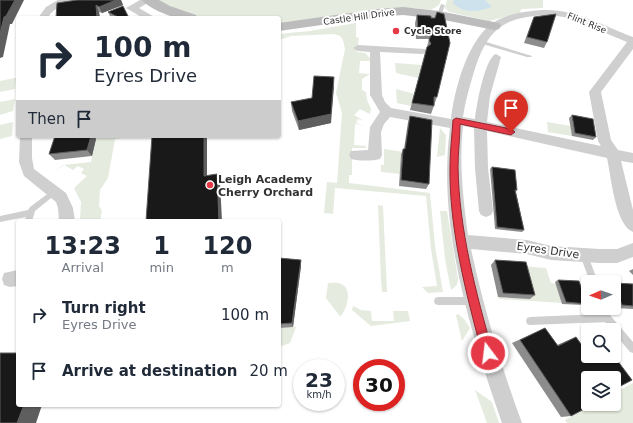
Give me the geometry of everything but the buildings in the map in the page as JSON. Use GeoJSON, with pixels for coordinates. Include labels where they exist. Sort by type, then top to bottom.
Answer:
{"type":"FeatureCollection","features":[{"type":"Feature","properties":{"kind":"street"},"geometry":{"type":"LineString","coordinates":[[44,16],[51,7],[67,0]]}},
{"type":"Feature","properties":{"kind":"street"},"geometry":{"type":"LineString","coordinates":[[146,16],[127,8],[149,0],[165,9],[185,16]]}},
{"type":"Feature","properties":{"kind":"street","name":"Castle Hill Drive"},"geometry":{"type":"LineString","coordinates":[[281,27],[392,12],[441,10],[487,34]]}},
{"type":"Feature","properties":{"kind":"street","name":"Flint Rise"},"geometry":{"type":"LineString","coordinates":[[487,34],[518,17],[543,13],[559,13],[580,19],[633,42]]}},
{"type":"Feature","properties":{"kind":"street"},"geometry":{"type":"LineString","coordinates":[[487,34],[465,80],[456,123],[454,184],[461,241],[474,301],[488,353],[512,423]]}},
{"type":"Feature","properties":{"kind":"street"},"geometry":{"type":"LineString","coordinates":[[633,42],[595,91],[605,141],[614,154],[627,215],[633,225]]}},
{"type":"Feature","properties":{"kind":"street"},"geometry":{"type":"LineString","coordinates":[[358,48],[422,51]]}},
{"type":"Feature","properties":{"kind":"street"},"geometry":{"type":"LineString","coordinates":[[375,49],[376,95],[380,104],[387,112],[456,123],[481,125],[633,158]]}},
{"type":"Feature","properties":{"kind":"street"},"geometry":{"type":"LineString","coordinates":[[486,211],[480,150],[481,125],[484,96],[496,57]]}},
{"type":"Feature","properties":{"kind":"street"},"geometry":{"type":"LineString","coordinates":[[356,155],[375,155],[374,129],[378,120],[387,112]]}},
{"type":"Feature","properties":{"kind":"street"},"geometry":{"type":"LineString","coordinates":[[26,138],[25,159],[28,171],[60,196],[67,211],[67,219]]}},
{"type":"Feature","properties":{"kind":"street","name":"Eyres Drive"},"geometry":{"type":"LineString","coordinates":[[461,241],[525,246],[551,253],[584,255],[616,256],[633,250]]}},
{"type":"Feature","properties":{"kind":"lane"},"geometry":{"type":"LineString","coordinates":[[487,34],[529,56]]}},
{"type":"Feature","properties":{"kind":"lane"},"geometry":{"type":"LineString","coordinates":[[28,219],[32,209],[54,192]]}},
{"type":"Feature","properties":{"kind":"lane"},"geometry":{"type":"LineString","coordinates":[[0,219],[30,213]]}},
{"type":"Feature","properties":{"kind":"lane"},"geometry":{"type":"LineString","coordinates":[[584,255],[591,275]]}},
{"type":"Feature","properties":{"kind":"lane"},"geometry":{"type":"LineString","coordinates":[[438,301],[474,301]]}},
{"type":"Feature","properties":{"kind":"lane"},"geometry":{"type":"LineString","coordinates":[[606,315],[633,349]]}},
{"type":"Feature","properties":{"kind":"lane"},"geometry":{"type":"LineString","coordinates":[[530,322],[607,318]]}},
{"type":"Feature","properties":{"kind":"shaded area"},"geometry":{"type":"Polygon","coordinates":[[[158,0],[441,0],[439,5],[431,10],[413,8],[281,23],[281,16],[197,16],[174,8],[158,0]]]}},
{"type":"Feature","properties":{"kind":"shaded area"},"geometry":{"type":"Polygon","coordinates":[[[447,0],[543,0],[543,8],[521,9],[520,13],[489,21],[449,12],[445,8],[447,0]]]}},
{"type":"Feature","properties":{"kind":"shaded area"},"geometry":{"type":"Polygon","coordinates":[[[356,23],[356,37],[359,38],[357,52],[365,53],[370,58],[370,61],[360,61],[359,73],[370,74],[362,79],[362,90],[366,92],[367,100],[371,109],[370,114],[360,109],[354,115],[364,121],[358,119],[356,123],[363,125],[355,124],[354,145],[366,146],[366,148],[352,148],[352,175],[349,175],[349,183],[430,193],[435,246],[443,292],[428,293],[422,287],[437,286],[431,249],[426,196],[335,188],[333,214],[324,213],[327,182],[337,183],[342,113],[336,93],[345,49],[343,40],[340,36],[334,34],[291,36],[281,39],[281,34],[310,31],[356,23]]]}},
{"type":"Feature","properties":{"kind":"shaded area"},"geometry":{"type":"Polygon","coordinates":[[[395,63],[422,65],[418,78],[396,73],[395,63]]]}},
{"type":"Feature","properties":{"kind":"shaded area"},"geometry":{"type":"Polygon","coordinates":[[[16,78],[15,89],[0,92],[0,81],[16,78]]]}},
{"type":"Feature","properties":{"kind":"shaded area"},"geometry":{"type":"Polygon","coordinates":[[[396,89],[415,94],[411,106],[397,103],[396,89]]]}},
{"type":"Feature","properties":{"kind":"shaded area"},"geometry":{"type":"Polygon","coordinates":[[[15,99],[13,111],[0,115],[0,102],[15,99]]]}},
{"type":"Feature","properties":{"kind":"shaded area"},"geometry":{"type":"Polygon","coordinates":[[[13,122],[12,136],[0,139],[0,125],[13,122]]]}},
{"type":"Feature","properties":{"kind":"shaded area"},"geometry":{"type":"Polygon","coordinates":[[[547,122],[571,126],[572,136],[548,132],[547,122]]]}},
{"type":"Feature","properties":{"kind":"shaded area"},"geometry":{"type":"Polygon","coordinates":[[[440,128],[446,135],[445,155],[437,157],[440,128]]]}},
{"type":"Feature","properties":{"kind":"shaded area"},"geometry":{"type":"Polygon","coordinates":[[[84,138],[122,138],[115,139],[108,178],[100,190],[99,206],[102,211],[100,219],[80,219],[81,202],[74,188],[87,176],[81,173],[84,169],[78,166],[73,170],[64,165],[52,174],[63,165],[91,162],[96,139],[84,138]]]}},
{"type":"Feature","properties":{"kind":"shaded area"},"geometry":{"type":"Polygon","coordinates":[[[384,149],[424,155],[424,158],[401,155],[400,174],[381,172],[381,165],[384,165],[384,149]]]}},
{"type":"Feature","properties":{"kind":"shaded area"},"geometry":{"type":"Polygon","coordinates":[[[378,205],[383,206],[387,292],[382,292],[378,205]]]}},
{"type":"Feature","properties":{"kind":"shaded area"},"geometry":{"type":"Polygon","coordinates":[[[440,211],[447,211],[458,279],[457,285],[451,290],[445,259],[440,211]]]}},
{"type":"Feature","properties":{"kind":"shaded area"},"geometry":{"type":"Polygon","coordinates":[[[521,266],[546,268],[551,283],[556,284],[562,303],[499,299],[498,297],[529,298],[521,266]]]}},
{"type":"Feature","properties":{"kind":"shaded area"},"geometry":{"type":"Polygon","coordinates":[[[328,283],[340,283],[345,286],[347,290],[347,304],[341,316],[326,298],[328,283]]]}},
{"type":"Feature","properties":{"kind":"shaded area"},"geometry":{"type":"Polygon","coordinates":[[[353,306],[361,310],[371,311],[372,321],[394,321],[393,311],[408,311],[410,321],[371,326],[352,310],[353,306]]]}},
{"type":"Feature","properties":{"kind":"shaded area"},"geometry":{"type":"Polygon","coordinates":[[[458,314],[464,319],[470,328],[462,341],[456,315],[458,314]]]}},
{"type":"Feature","properties":{"kind":"shaded area"},"geometry":{"type":"Polygon","coordinates":[[[281,326],[296,327],[290,343],[281,346],[281,326]]]}},
{"type":"Feature","properties":{"kind":"shaded area"},"geometry":{"type":"Polygon","coordinates":[[[633,383],[633,423],[567,423],[565,420],[581,411],[621,411],[621,389],[633,383]]]}},
{"type":"Feature","properties":{"kind":"shaded area"},"geometry":{"type":"Polygon","coordinates":[[[475,390],[492,402],[499,423],[487,423],[475,390]]]}},
{"type":"Feature","properties":{"kind":"water"},"geometry":{"type":"Polygon","coordinates":[[[454,0],[485,0],[492,7],[471,11],[457,7],[453,3],[454,0]]]}},
{"type":"Feature","properties":{"kind":"place","name":"Cycle Store"},"geometry":{"type":"Point","coordinates":[396,31]}},
{"type":"Feature","properties":{"kind":"place","name":"Leigh Academy Cherry Orchard"},"geometry":{"type":"Point","coordinates":[210,185]}},
{"type":"Feature","properties":{"kind":"route"},"geometry":{"type":"LineString","coordinates":[[488,353],[474,301],[458,223],[454,184],[456,120],[511,132]]}}]}
